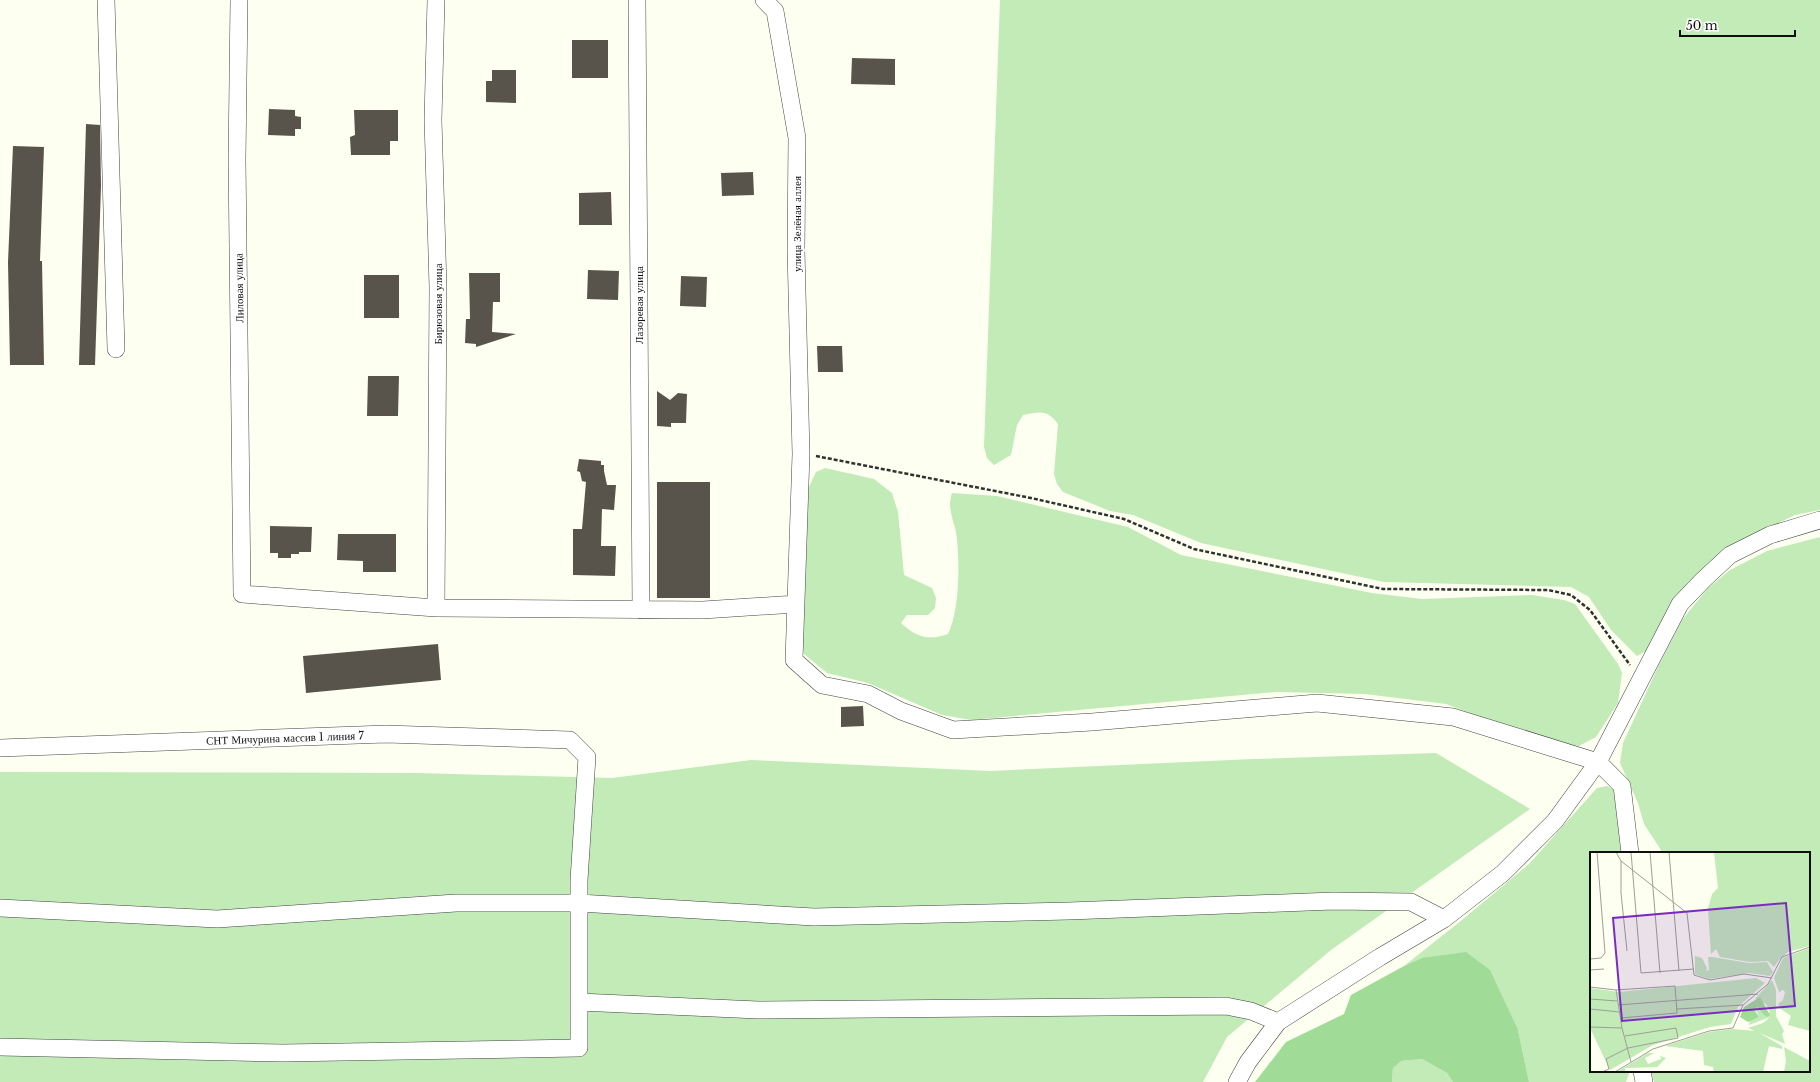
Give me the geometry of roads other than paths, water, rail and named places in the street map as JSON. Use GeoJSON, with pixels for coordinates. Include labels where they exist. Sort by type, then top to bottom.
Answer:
{"type":"FeatureCollection","features":[{"type":"Feature","properties":{"kind":"street"},"geometry":{"type":"LineString","coordinates":[[106,0],[116,349]]}},
{"type":"Feature","properties":{"kind":"street","name":"Лиловая улица"},"geometry":{"type":"LineString","coordinates":[[239,0],[237,160],[242,594],[436,608]]}},
{"type":"Feature","properties":{"kind":"street","name":"Бирюзовая улица"},"geometry":{"type":"LineString","coordinates":[[436,0],[432,120],[438,287],[436,608]]}},
{"type":"Feature","properties":{"kind":"street","name":"Лазоревая улица"},"geometry":{"type":"LineString","coordinates":[[637,0],[641,610]]}},
{"type":"Feature","properties":{"kind":"street","name":"улица Зелёная аллея"},"geometry":{"type":"LineString","coordinates":[[764,0],[775,11],[797,138],[796,250],[801,454],[794,660],[822,685],[868,694],[901,711],[953,730],[1092,722],[1317,703],[1453,717],[1598,762]]}},
{"type":"Feature","properties":{"kind":"street"},"geometry":{"type":"LineString","coordinates":[[1237,1082],[1248,1062],[1278,1022],[1380,957],[1444,919],[1503,874],[1554,820],[1598,762],[1680,604],[1730,555],[1770,535],[1820,520]]}},
{"type":"Feature","properties":{"kind":"street"},"geometry":{"type":"LineString","coordinates":[[436,608],[703,610],[796,604]]}},
{"type":"Feature","properties":{"kind":"street","name":"СНТ Мичурина массив 1 линия 7"},"geometry":{"type":"LineString","coordinates":[[0,748],[386,734],[570,740],[587,757],[579,903]]}},
{"type":"Feature","properties":{"kind":"street"},"geometry":{"type":"LineString","coordinates":[[1598,762],[1622,786],[1630,852]]}},
{"type":"Feature","properties":{"kind":"street"},"geometry":{"type":"LineString","coordinates":[[0,908],[217,919],[456,903],[579,903],[814,917],[1069,911],[1333,900],[1411,902],[1444,919]]}},
{"type":"Feature","properties":{"kind":"street"},"geometry":{"type":"LineString","coordinates":[[0,1047],[282,1053],[579,1048],[579,903]]}},
{"type":"Feature","properties":{"kind":"street"},"geometry":{"type":"LineString","coordinates":[[579,1002],[758,1010],[1226,1006],[1251,1011],[1278,1022]]}},
{"type":"Feature","properties":{"kind":"street"},"geometry":{"type":"LineString","coordinates":[[1642,1072],[1644,1082]]}}]}
